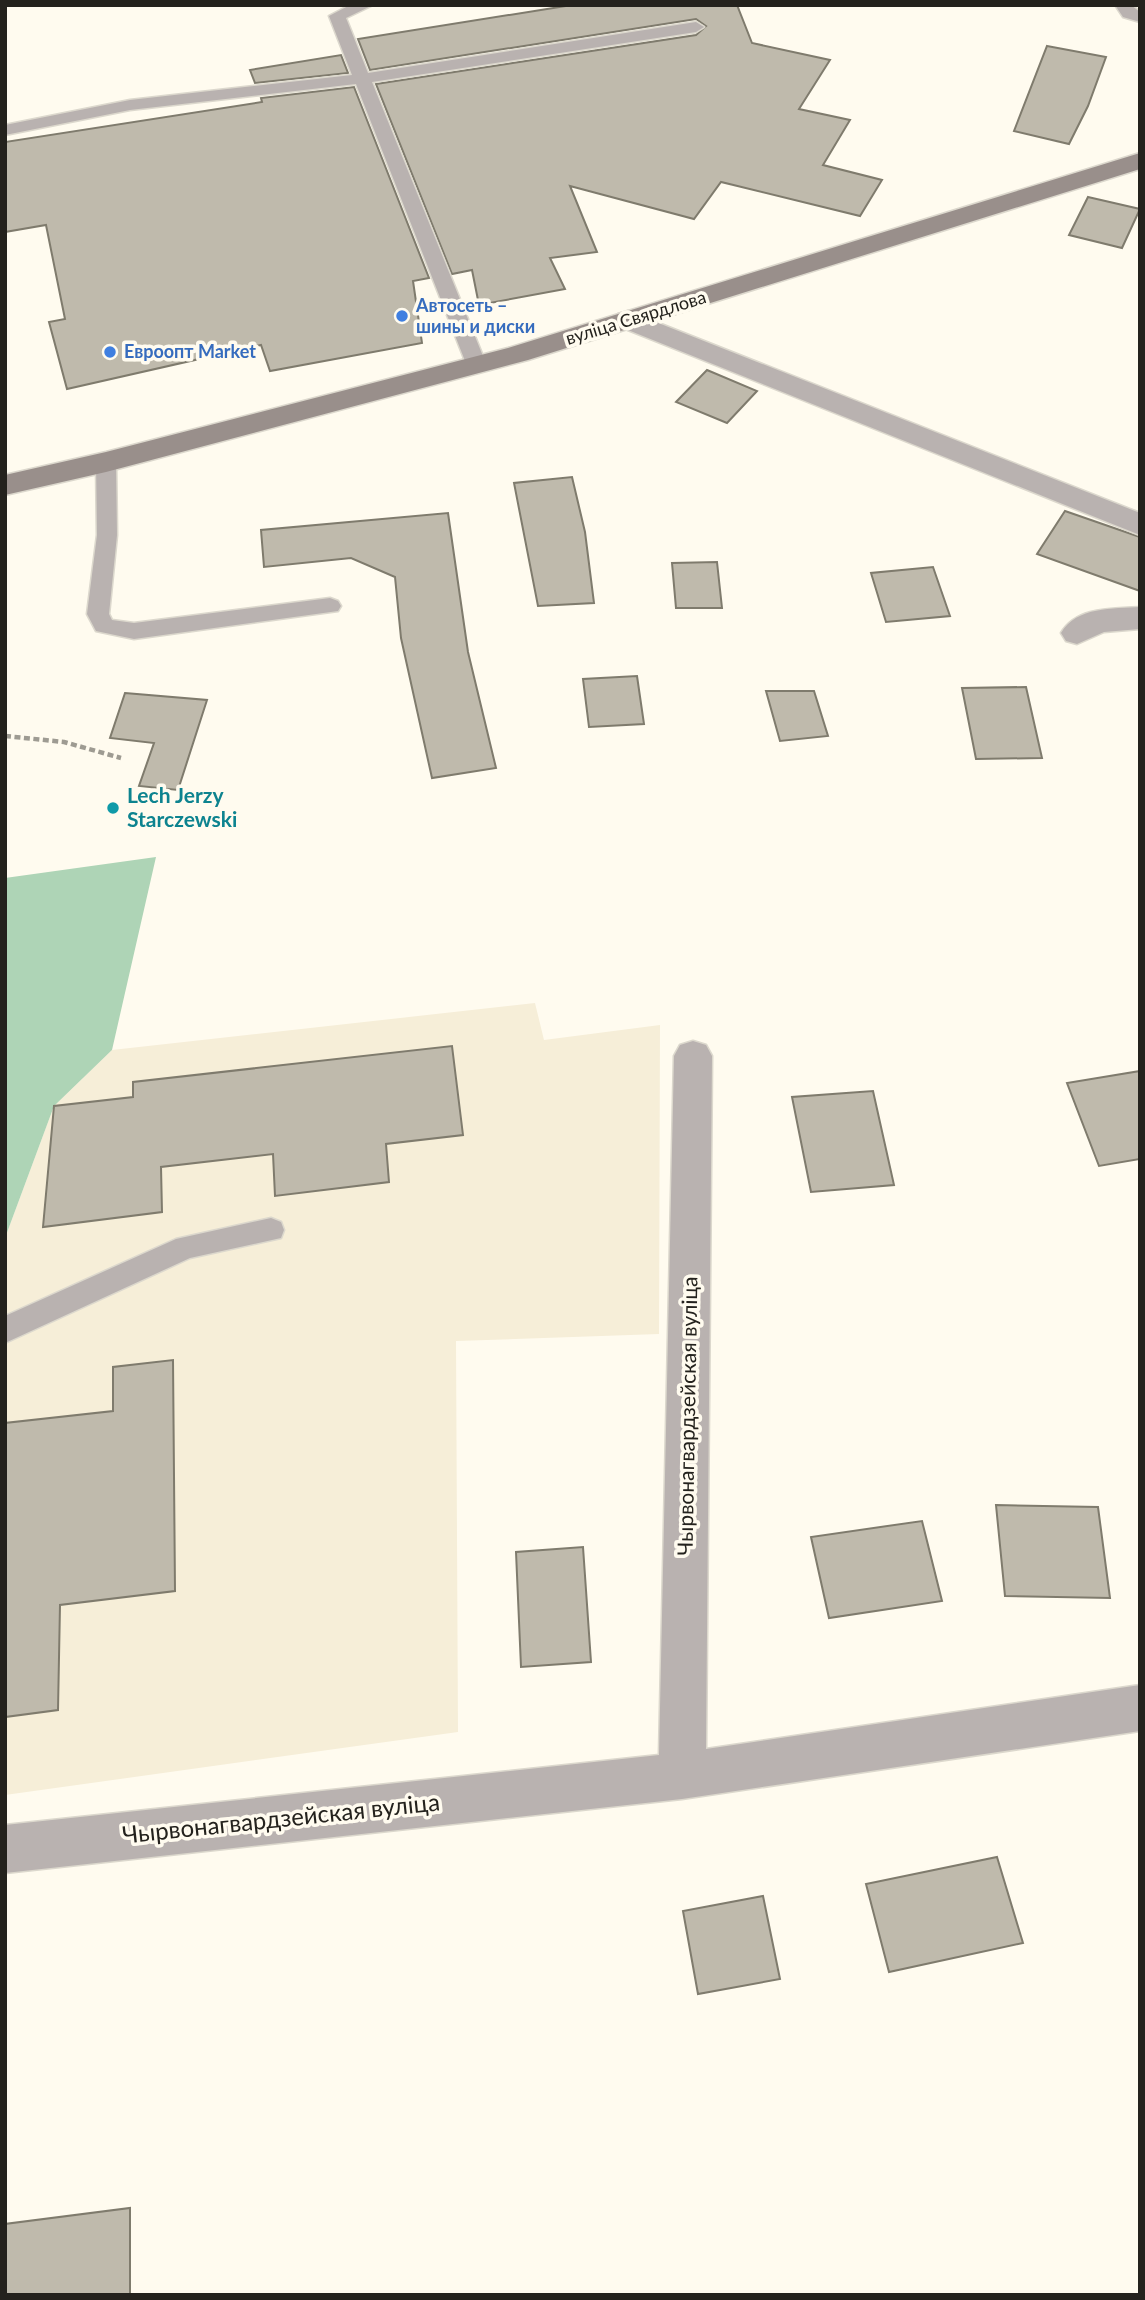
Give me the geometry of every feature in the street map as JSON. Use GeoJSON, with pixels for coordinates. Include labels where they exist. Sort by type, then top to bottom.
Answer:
{"type":"FeatureCollection","features":[{"type":"Feature","properties":{"kind":"main road","name":"вуліца Свярдлова"},"geometry":{"type":"LineString","coordinates":[[5,485],[106,463],[477,366],[1140,161]]}},
{"type":"Feature","properties":{"kind":"street"},"geometry":{"type":"LineString","coordinates":[[628,320],[1140,525]]}},
{"type":"Feature","properties":{"kind":"street"},"geometry":{"type":"LineString","coordinates":[[1077,633],[1097,621],[1140,618]]}},
{"type":"Feature","properties":{"kind":"street","name":"Чырвонагвардзейская вуліца"},"geometry":{"type":"LineString","coordinates":[[682,1776],[693,1056]]}},
{"type":"Feature","properties":{"kind":"street","name":"Чырвонагвардзейская вуліца"},"geometry":{"type":"LineString","coordinates":[[5,1849],[682,1776],[1140,1708]]}},
{"type":"Feature","properties":{"kind":"lane"},"geometry":{"type":"LineString","coordinates":[[365,5],[337,16],[477,366]]}},
{"type":"Feature","properties":{"kind":"lane"},"geometry":{"type":"LineString","coordinates":[[1123,5],[1129,14],[1140,17]]}},
{"type":"Feature","properties":{"kind":"lane"},"geometry":{"type":"LineString","coordinates":[[5,130],[130,105],[360,79],[696,27]]}},
{"type":"Feature","properties":{"kind":"lane"},"geometry":{"type":"LineString","coordinates":[[106,463],[107,535],[98,614],[104,626],[134,631],[330,606]]}},
{"type":"Feature","properties":{"kind":"lane"},"geometry":{"type":"LineString","coordinates":[[5,1330],[186,1247],[271,1230]]}},
{"type":"Feature","properties":{"kind":"path"},"geometry":{"type":"LineString","coordinates":[[5,736],[32,737],[81,746],[121,758]]}},
{"type":"Feature","properties":{"kind":"shaded area"},"geometry":{"type":"Polygon","coordinates":[[[535,1003],[544,1040],[660,1025],[659,1334],[456,1341],[458,1732],[5,1795],[5,1238],[54,1106],[112,1050],[535,1003]]]}},
{"type":"Feature","properties":{"kind":"green space"},"geometry":{"type":"Polygon","coordinates":[[[156,857],[112,1050],[54,1106],[5,1238],[5,878],[156,857]]]}},
{"type":"Feature","properties":{"kind":"building"},"geometry":{"type":"Polygon","coordinates":[[[572,5],[737,5],[752,43],[830,60],[799,109],[850,120],[823,165],[882,180],[860,216],[721,182],[694,219],[570,186],[597,252],[550,258],[565,289],[479,305],[472,270],[452,274],[376,84],[696,35],[706,26],[696,19],[370,70],[358,39],[572,5]]]}},
{"type":"Feature","properties":{"kind":"building"},"geometry":{"type":"Polygon","coordinates":[[[1047,46],[1106,57],[1088,106],[1069,144],[1014,131],[1047,46]]]}},
{"type":"Feature","properties":{"kind":"building"},"geometry":{"type":"Polygon","coordinates":[[[341,55],[348,73],[255,83],[250,70],[341,55]]]}},
{"type":"Feature","properties":{"kind":"building"},"geometry":{"type":"Polygon","coordinates":[[[354,87],[429,278],[413,281],[422,343],[270,371],[261,345],[67,389],[49,322],[65,319],[46,225],[5,232],[5,142],[262,102],[261,98],[354,87]]]}},
{"type":"Feature","properties":{"kind":"building"},"geometry":{"type":"Polygon","coordinates":[[[1088,197],[1140,209],[1122,248],[1069,235],[1088,197]]]}},
{"type":"Feature","properties":{"kind":"building"},"geometry":{"type":"Polygon","coordinates":[[[707,370],[757,391],[727,423],[676,402],[707,370]]]}},
{"type":"Feature","properties":{"kind":"building"},"geometry":{"type":"Polygon","coordinates":[[[572,477],[585,532],[594,603],[538,606],[514,483],[572,477]]]}},
{"type":"Feature","properties":{"kind":"building"},"geometry":{"type":"Polygon","coordinates":[[[1065,511],[1140,537],[1140,591],[1037,554],[1065,511]]]}},
{"type":"Feature","properties":{"kind":"building"},"geometry":{"type":"Polygon","coordinates":[[[448,513],[468,652],[496,768],[432,778],[401,638],[395,577],[351,558],[264,567],[261,530],[448,513]]]}},
{"type":"Feature","properties":{"kind":"building"},"geometry":{"type":"Polygon","coordinates":[[[717,562],[722,608],[676,608],[672,563],[717,562]]]}},
{"type":"Feature","properties":{"kind":"building"},"geometry":{"type":"Polygon","coordinates":[[[933,567],[950,616],[886,622],[871,573],[933,567]]]}},
{"type":"Feature","properties":{"kind":"building"},"geometry":{"type":"Polygon","coordinates":[[[637,676],[644,724],[589,727],[583,679],[637,676]]]}},
{"type":"Feature","properties":{"kind":"building"},"geometry":{"type":"Polygon","coordinates":[[[1026,687],[1042,758],[976,759],[962,688],[1026,687]]]}},
{"type":"Feature","properties":{"kind":"building"},"geometry":{"type":"Polygon","coordinates":[[[766,691],[814,691],[828,736],[780,741],[766,691]]]}},
{"type":"Feature","properties":{"kind":"building"},"geometry":{"type":"Polygon","coordinates":[[[125,693],[207,700],[178,790],[139,786],[154,743],[110,738],[125,693]]]}},
{"type":"Feature","properties":{"kind":"building"},"geometry":{"type":"Polygon","coordinates":[[[452,1046],[463,1135],[386,1144],[389,1182],[275,1196],[273,1154],[161,1167],[162,1212],[43,1227],[54,1106],[133,1097],[133,1082],[452,1046]]]}},
{"type":"Feature","properties":{"kind":"building"},"geometry":{"type":"Polygon","coordinates":[[[1140,1071],[1140,1159],[1099,1166],[1067,1083],[1140,1071]]]}},
{"type":"Feature","properties":{"kind":"building"},"geometry":{"type":"Polygon","coordinates":[[[873,1091],[894,1185],[811,1192],[792,1097],[873,1091]]]}},
{"type":"Feature","properties":{"kind":"building"},"geometry":{"type":"Polygon","coordinates":[[[173,1360],[175,1591],[60,1605],[58,1710],[5,1717],[5,1423],[113,1411],[113,1367],[173,1360]]]}},
{"type":"Feature","properties":{"kind":"building"},"geometry":{"type":"Polygon","coordinates":[[[996,1505],[1098,1507],[1110,1598],[1005,1596],[996,1505]]]}},
{"type":"Feature","properties":{"kind":"building"},"geometry":{"type":"Polygon","coordinates":[[[922,1521],[942,1601],[829,1618],[811,1537],[922,1521]]]}},
{"type":"Feature","properties":{"kind":"building"},"geometry":{"type":"Polygon","coordinates":[[[583,1547],[591,1662],[521,1667],[516,1552],[583,1547]]]}},
{"type":"Feature","properties":{"kind":"building"},"geometry":{"type":"Polygon","coordinates":[[[997,1857],[1023,1943],[889,1972],[866,1884],[997,1857]]]}},
{"type":"Feature","properties":{"kind":"building"},"geometry":{"type":"Polygon","coordinates":[[[763,1896],[780,1979],[698,1994],[683,1911],[763,1896]]]}},
{"type":"Feature","properties":{"kind":"building"},"geometry":{"type":"Polygon","coordinates":[[[130,2208],[130,2295],[5,2295],[5,2224],[130,2208]]]}},
{"type":"Feature","properties":{"kind":"place","name":"Автосеть – шины и диски"},"geometry":{"type":"Point","coordinates":[402,316]}},
{"type":"Feature","properties":{"kind":"place","name":"Евроопт Market"},"geometry":{"type":"Point","coordinates":[110,352]}},
{"type":"Feature","properties":{"kind":"place","name":"Lech Jerzy Starczewski"},"geometry":{"type":"Point","coordinates":[113,808]}}]}
